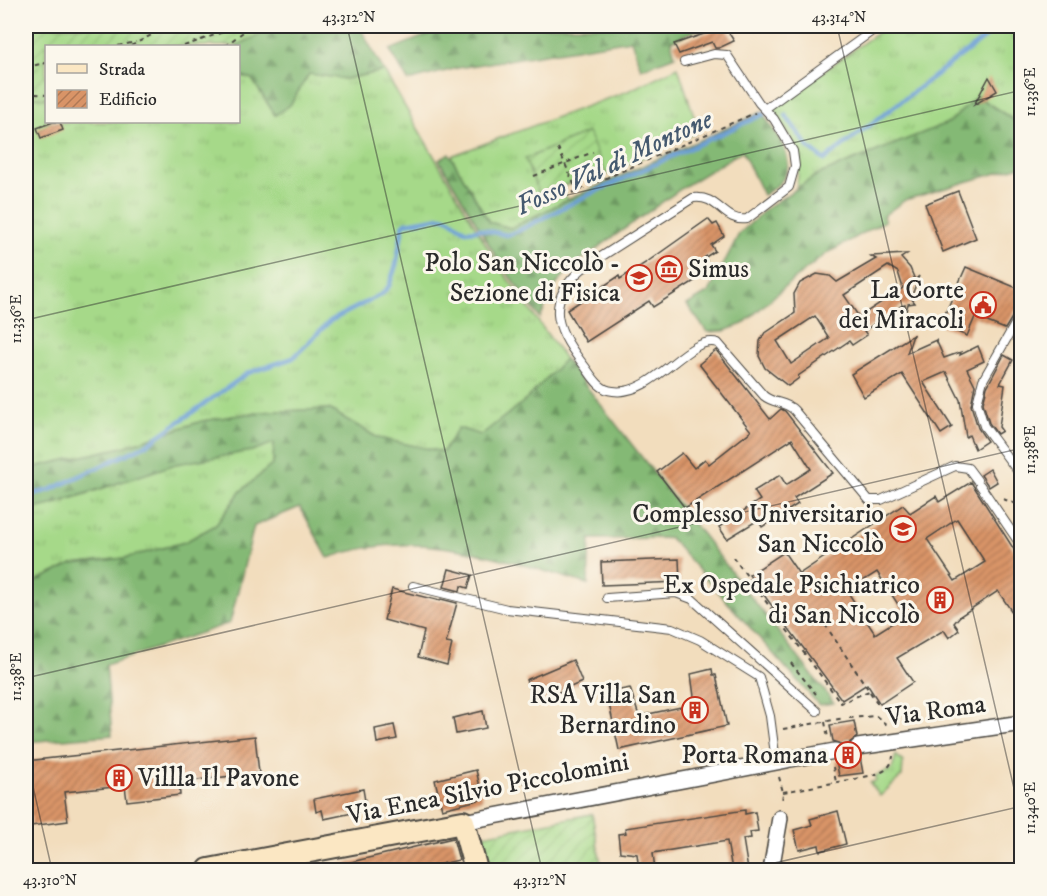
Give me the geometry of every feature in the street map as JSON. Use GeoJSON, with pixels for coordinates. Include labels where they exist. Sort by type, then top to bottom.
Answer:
{"type":"FeatureCollection","features":[{"type":"Feature","properties":{"kind":"main road","name":"Via Enea Silvio Piccolomini"},"geometry":{"type":"LineString","coordinates":[[209,870],[463,822]]}},
{"type":"Feature","properties":{"kind":"main road"},"geometry":{"type":"LineString","coordinates":[[463,822],[476,870]]}},
{"type":"Feature","properties":{"kind":"street","name":"Via Roma"},"geometry":{"type":"LineString","coordinates":[[858,747],[1022,723]]}},
{"type":"Feature","properties":{"kind":"street"},"geometry":{"type":"LineString","coordinates":[[785,760],[835,751]]}},
{"type":"Feature","properties":{"kind":"street","name":"Via Enea Silvio Piccolomini"},"geometry":{"type":"LineString","coordinates":[[463,822],[785,760]]}},
{"type":"Feature","properties":{"kind":"street"},"geometry":{"type":"LineString","coordinates":[[771,870],[780,818]]}},
{"type":"Feature","properties":{"kind":"lane"},"geometry":{"type":"LineString","coordinates":[[766,108],[879,26]]}},
{"type":"Feature","properties":{"kind":"lane"},"geometry":{"type":"LineString","coordinates":[[684,62],[714,54],[727,55],[791,147],[795,166],[789,187],[747,219],[732,218],[714,201],[693,198],[573,277],[560,300],[558,322],[563,336],[594,378],[606,389],[630,391],[660,376],[697,346],[714,342],[722,346],[764,396],[774,402],[787,404],[794,410],[869,500],[881,500],[958,465],[968,468],[1022,547]]}},
{"type":"Feature","properties":{"kind":"lane"},"geometry":{"type":"LineString","coordinates":[[1022,312],[983,380],[977,398],[978,412],[984,426],[1022,477]]}},
{"type":"Feature","properties":{"kind":"lane"},"geometry":{"type":"LineString","coordinates":[[413,586],[507,609],[651,624],[680,631],[759,677],[772,731],[785,760]]}},
{"type":"Feature","properties":{"kind":"lane"},"geometry":{"type":"LineString","coordinates":[[607,598],[676,593],[692,599],[817,711]]}},
{"type":"Feature","properties":{"kind":"path"},"geometry":{"type":"LineString","coordinates":[[82,26],[84,29],[98,26]]}},
{"type":"Feature","properties":{"kind":"path"},"geometry":{"type":"LineString","coordinates":[[133,45],[155,33],[176,26]]}},
{"type":"Feature","properties":{"kind":"path"},"geometry":{"type":"LineString","coordinates":[[187,45],[240,26]]}},
{"type":"Feature","properties":{"kind":"path"},"geometry":{"type":"LineString","coordinates":[[226,45],[250,26]]}},
{"type":"Feature","properties":{"kind":"path"},"geometry":{"type":"LineString","coordinates":[[122,45],[140,41]]}},
{"type":"Feature","properties":{"kind":"path"},"geometry":{"type":"LineString","coordinates":[[26,68],[45,63]]}},
{"type":"Feature","properties":{"kind":"path"},"geometry":{"type":"LineString","coordinates":[[26,93],[45,95]]}},
{"type":"Feature","properties":{"kind":"path"},"geometry":{"type":"LineString","coordinates":[[572,194],[766,108]]}},
{"type":"Feature","properties":{"kind":"path"},"geometry":{"type":"LineString","coordinates":[[558,148],[577,191]]}},
{"type":"Feature","properties":{"kind":"path"},"geometry":{"type":"LineString","coordinates":[[534,176],[593,152]]}},
{"type":"Feature","properties":{"kind":"path"},"geometry":{"type":"LineString","coordinates":[[733,556],[840,703],[869,691]]}},
{"type":"Feature","properties":{"kind":"path"},"geometry":{"type":"LineString","coordinates":[[820,617],[878,704],[884,707]]}},
{"type":"Feature","properties":{"kind":"path"},"geometry":{"type":"LineString","coordinates":[[791,663],[820,699]]}},
{"type":"Feature","properties":{"kind":"path"},"geometry":{"type":"LineString","coordinates":[[772,731],[847,718],[876,716],[887,725]]}},
{"type":"Feature","properties":{"kind":"path"},"geometry":{"type":"LineString","coordinates":[[864,777],[886,770],[892,763],[893,753]]}},
{"type":"Feature","properties":{"kind":"path"},"geometry":{"type":"LineString","coordinates":[[779,777],[783,792],[860,778]]}},
{"type":"Feature","properties":{"kind":"green space"},"geometry":{"type":"Polygon","coordinates":[[[26,26],[278,26],[238,45],[45,45],[45,98],[26,96],[26,26]]]}},
{"type":"Feature","properties":{"kind":"green space"},"geometry":{"type":"Polygon","coordinates":[[[278,26],[359,26],[384,71],[345,79],[309,74],[290,105],[275,115],[252,79],[240,75],[240,45],[238,45],[278,26]]]}},
{"type":"Feature","properties":{"kind":"green space"},"geometry":{"type":"Polygon","coordinates":[[[706,26],[671,41],[675,56],[641,69],[631,40],[458,68],[408,81],[390,50],[444,28],[706,26]]]}},
{"type":"Feature","properties":{"kind":"green space"},"geometry":{"type":"Polygon","coordinates":[[[887,26],[1021,26],[1021,114],[1015,121],[977,96],[951,122],[817,175],[796,189],[797,154],[790,137],[772,108],[887,26]]]}},
{"type":"Feature","properties":{"kind":"green space"},"geometry":{"type":"Polygon","coordinates":[[[678,67],[699,131],[606,175],[588,133],[540,196],[562,187],[567,200],[511,228],[489,222],[451,156],[628,91],[678,67]]]}},
{"type":"Feature","properties":{"kind":"green space"},"geometry":{"type":"Polygon","coordinates":[[[384,71],[498,265],[565,359],[527,399],[481,435],[458,428],[443,452],[378,438],[329,409],[259,412],[202,421],[123,447],[26,469],[26,96],[45,98],[45,123],[240,123],[240,75],[252,79],[275,115],[290,105],[309,73],[345,79],[384,71]]]}},
{"type":"Feature","properties":{"kind":"green space"},"geometry":{"type":"Polygon","coordinates":[[[977,96],[1015,121],[1021,114],[1021,166],[905,200],[883,216],[885,221],[826,254],[743,324],[724,331],[707,332],[687,305],[709,292],[739,234],[767,208],[817,175],[950,122],[977,96]]]}},
{"type":"Feature","properties":{"kind":"green space"},"geometry":{"type":"Polygon","coordinates":[[[762,112],[787,156],[788,166],[785,176],[777,186],[763,195],[742,151],[685,186],[571,267],[553,289],[540,318],[500,263],[439,160],[449,153],[489,222],[511,228],[567,200],[762,112]]]}},
{"type":"Feature","properties":{"kind":"green space"},"geometry":{"type":"Polygon","coordinates":[[[588,132],[604,170],[540,196],[525,159],[588,132]]]}},
{"type":"Feature","properties":{"kind":"green space"},"geometry":{"type":"Polygon","coordinates":[[[565,359],[834,703],[819,705],[670,538],[590,539],[588,584],[491,556],[427,546],[394,545],[361,549],[328,558],[300,507],[254,526],[230,623],[106,665],[112,735],[26,742],[26,586],[72,564],[125,558],[185,542],[216,525],[240,492],[273,464],[274,443],[252,451],[176,464],[48,506],[26,510],[26,469],[123,447],[202,421],[259,412],[329,409],[378,438],[443,452],[458,428],[481,435],[527,399],[565,359]]]}},
{"type":"Feature","properties":{"kind":"green space"},"geometry":{"type":"Polygon","coordinates":[[[274,442],[273,464],[240,492],[216,525],[185,542],[125,558],[72,564],[26,586],[26,510],[64,501],[175,464],[274,442]]]}},
{"type":"Feature","properties":{"kind":"green space"},"geometry":{"type":"Polygon","coordinates":[[[896,755],[903,762],[902,776],[880,796],[870,783],[876,781],[875,776],[892,769],[896,755]]]}},
{"type":"Feature","properties":{"kind":"green space"},"geometry":{"type":"Polygon","coordinates":[[[592,814],[602,870],[485,870],[478,836],[592,814]]]}},
{"type":"Feature","properties":{"kind":"building"},"geometry":{"type":"Polygon","coordinates":[[[725,27],[734,41],[719,48],[715,48],[712,42],[679,54],[674,44],[725,27]]]}},
{"type":"Feature","properties":{"kind":"building"},"geometry":{"type":"Polygon","coordinates":[[[989,77],[997,91],[974,105],[989,77]]]}},
{"type":"Feature","properties":{"kind":"building"},"geometry":{"type":"Polygon","coordinates":[[[50,123],[60,123],[63,130],[41,138],[37,128],[50,123]]]}},
{"type":"Feature","properties":{"kind":"building"},"geometry":{"type":"Polygon","coordinates":[[[958,191],[976,238],[943,252],[925,204],[958,191]]]}},
{"type":"Feature","properties":{"kind":"building"},"geometry":{"type":"Polygon","coordinates":[[[708,219],[713,225],[717,223],[724,236],[711,245],[715,251],[704,258],[707,261],[691,272],[696,280],[653,307],[649,301],[586,342],[567,310],[619,276],[620,279],[647,262],[708,219]]]}},
{"type":"Feature","properties":{"kind":"building"},"geometry":{"type":"Polygon","coordinates":[[[907,254],[901,258],[910,268],[915,280],[919,276],[911,298],[915,303],[908,304],[906,311],[905,305],[901,306],[864,331],[867,335],[852,345],[849,341],[798,376],[799,378],[788,386],[765,368],[759,356],[760,341],[764,334],[795,313],[794,294],[800,283],[817,274],[830,276],[837,282],[876,259],[871,256],[907,254]],[[888,266],[844,295],[859,317],[903,288],[898,272],[888,266]],[[815,316],[777,341],[791,364],[829,338],[815,316]]]}},
{"type":"Feature","properties":{"kind":"building","name":"La Corte dei Miracoli"},"geometry":{"type":"Polygon","coordinates":[[[966,267],[1022,290],[1022,306],[1017,309],[1005,329],[975,317],[967,336],[940,325],[966,267]]]}},
{"type":"Feature","properties":{"kind":"building"},"geometry":{"type":"Polygon","coordinates":[[[913,335],[907,353],[936,340],[944,358],[961,352],[960,355],[978,346],[984,361],[967,369],[975,385],[971,405],[978,428],[987,441],[975,449],[969,435],[966,437],[960,400],[946,372],[923,382],[952,427],[941,434],[902,374],[864,397],[851,374],[913,335]]]}},
{"type":"Feature","properties":{"kind":"building"},"geometry":{"type":"Polygon","coordinates":[[[716,350],[770,419],[781,409],[785,411],[833,473],[794,498],[798,504],[762,527],[758,520],[727,539],[719,527],[760,500],[754,491],[780,475],[786,485],[811,469],[792,439],[685,508],[657,472],[682,453],[694,468],[705,459],[709,464],[751,431],[699,364],[716,350]]]}},
{"type":"Feature","properties":{"kind":"building"},"geometry":{"type":"Polygon","coordinates":[[[1004,355],[1013,360],[1000,384],[1005,385],[999,427],[1002,431],[997,434],[989,423],[983,403],[987,387],[1004,355]]]}},
{"type":"Feature","properties":{"kind":"building"},"geometry":{"type":"Polygon","coordinates":[[[990,469],[997,482],[989,487],[981,475],[990,469]]]}},
{"type":"Feature","properties":{"kind":"building","name":"Ex Ospedale Psichiatrico di San Niccolò"},"geometry":{"type":"Polygon","coordinates":[[[971,482],[1022,562],[1022,609],[1014,615],[998,591],[960,616],[954,623],[959,630],[949,638],[944,630],[897,658],[913,682],[880,704],[867,684],[842,700],[749,575],[784,552],[799,574],[903,505],[910,513],[936,496],[939,502],[971,482]],[[957,519],[927,539],[955,581],[985,562],[957,519]],[[877,572],[847,591],[875,634],[905,615],[877,572]]]}},
{"type":"Feature","properties":{"kind":"building"},"geometry":{"type":"Polygon","coordinates":[[[679,559],[680,582],[602,585],[601,562],[679,559]]]}},
{"type":"Feature","properties":{"kind":"building"},"geometry":{"type":"Polygon","coordinates":[[[449,569],[472,575],[468,588],[461,586],[460,591],[444,587],[449,569]]]}},
{"type":"Feature","properties":{"kind":"building"},"geometry":{"type":"Polygon","coordinates":[[[392,589],[457,603],[446,643],[452,644],[447,665],[418,657],[424,631],[384,620],[392,589]]]}},
{"type":"Feature","properties":{"kind":"building"},"geometry":{"type":"Polygon","coordinates":[[[573,660],[582,682],[536,702],[526,680],[573,660]]]}},
{"type":"Feature","properties":{"kind":"building","name":"RSA Villa San Bernardino"},"geometry":{"type":"Polygon","coordinates":[[[712,669],[713,675],[716,675],[727,726],[619,750],[608,699],[611,698],[609,692],[630,688],[639,716],[695,704],[691,674],[712,669]]]}},
{"type":"Feature","properties":{"kind":"building"},"geometry":{"type":"Polygon","coordinates":[[[483,711],[486,728],[456,734],[453,718],[483,711]]]}},
{"type":"Feature","properties":{"kind":"building"},"geometry":{"type":"Polygon","coordinates":[[[854,721],[857,737],[849,743],[849,749],[854,756],[860,757],[863,773],[839,776],[836,761],[842,758],[845,750],[842,744],[833,741],[830,725],[854,721]]]}},
{"type":"Feature","properties":{"kind":"building"},"geometry":{"type":"Polygon","coordinates":[[[394,725],[397,739],[377,743],[375,729],[394,725]]]}},
{"type":"Feature","properties":{"kind":"building","name":"Villla Il Pavone"},"geometry":{"type":"Polygon","coordinates":[[[255,736],[259,773],[179,782],[180,795],[127,801],[125,786],[64,792],[68,821],[31,826],[26,761],[255,736]]]}},
{"type":"Feature","properties":{"kind":"building"},"geometry":{"type":"Polygon","coordinates":[[[476,770],[483,799],[442,809],[435,780],[476,770]]]}},
{"type":"Feature","properties":{"kind":"building"},"geometry":{"type":"Polygon","coordinates":[[[363,789],[365,801],[360,802],[362,811],[324,819],[322,810],[316,812],[314,799],[363,789]]]}},
{"type":"Feature","properties":{"kind":"building"},"geometry":{"type":"Polygon","coordinates":[[[745,810],[745,814],[755,812],[758,831],[750,832],[751,838],[743,839],[748,870],[732,870],[727,841],[653,853],[655,870],[639,870],[637,854],[620,852],[618,834],[626,833],[625,828],[745,810]]]}},
{"type":"Feature","properties":{"kind":"building"},"geometry":{"type":"Polygon","coordinates":[[[838,811],[846,844],[820,851],[819,845],[799,850],[794,830],[812,825],[810,819],[838,811]]]}},
{"type":"Feature","properties":{"kind":"building"},"geometry":{"type":"Polygon","coordinates":[[[453,838],[459,860],[414,870],[335,870],[334,866],[453,838]]]}},
{"type":"Feature","properties":{"kind":"waterway","name":"Fosso Val di Montone"},"geometry":{"type":"LineString","coordinates":[[786,116],[808,147],[824,160],[1000,26]]}},
{"type":"Feature","properties":{"kind":"waterway","name":"Fosso Val di Montone"},"geometry":{"type":"LineString","coordinates":[[479,229],[507,235],[518,231],[586,196],[764,114]]}},
{"type":"Feature","properties":{"kind":"waterway","name":"Fosso Val di Montone"},"geometry":{"type":"LineString","coordinates":[[26,496],[50,490],[146,445],[248,373],[293,358],[330,321],[382,294],[389,286],[396,265],[403,226],[406,223],[441,217],[450,219],[466,231],[477,230]]}},
{"type":"Feature","properties":{"kind":"tunnel"},"geometry":{"type":"LineString","coordinates":[[835,751],[858,747]]}},
{"type":"Feature","properties":{"kind":"place","name":"Simus"},"geometry":{"type":"Point","coordinates":[669,269]}},
{"type":"Feature","properties":{"kind":"place","name":"Polo San Niccolò - Sezione di Fisica"},"geometry":{"type":"Point","coordinates":[639,278]}},
{"type":"Feature","properties":{"kind":"place","name":"La Corte dei Miracoli"},"geometry":{"type":"Point","coordinates":[983,305]}},
{"type":"Feature","properties":{"kind":"place","name":"Complesso Universitario San Niccolò"},"geometry":{"type":"Point","coordinates":[903,529]}},
{"type":"Feature","properties":{"kind":"place","name":"Ex Ospedale Psichiatrico di San Niccolò"},"geometry":{"type":"Point","coordinates":[940,600]}},
{"type":"Feature","properties":{"kind":"place","name":"RSA Villa San Bernardino"},"geometry":{"type":"Point","coordinates":[695,710]}},
{"type":"Feature","properties":{"kind":"place","name":"Porta Romana"},"geometry":{"type":"Point","coordinates":[848,755]}},
{"type":"Feature","properties":{"kind":"place","name":"Villla Il Pavone"},"geometry":{"type":"Point","coordinates":[119,778]}}]}
